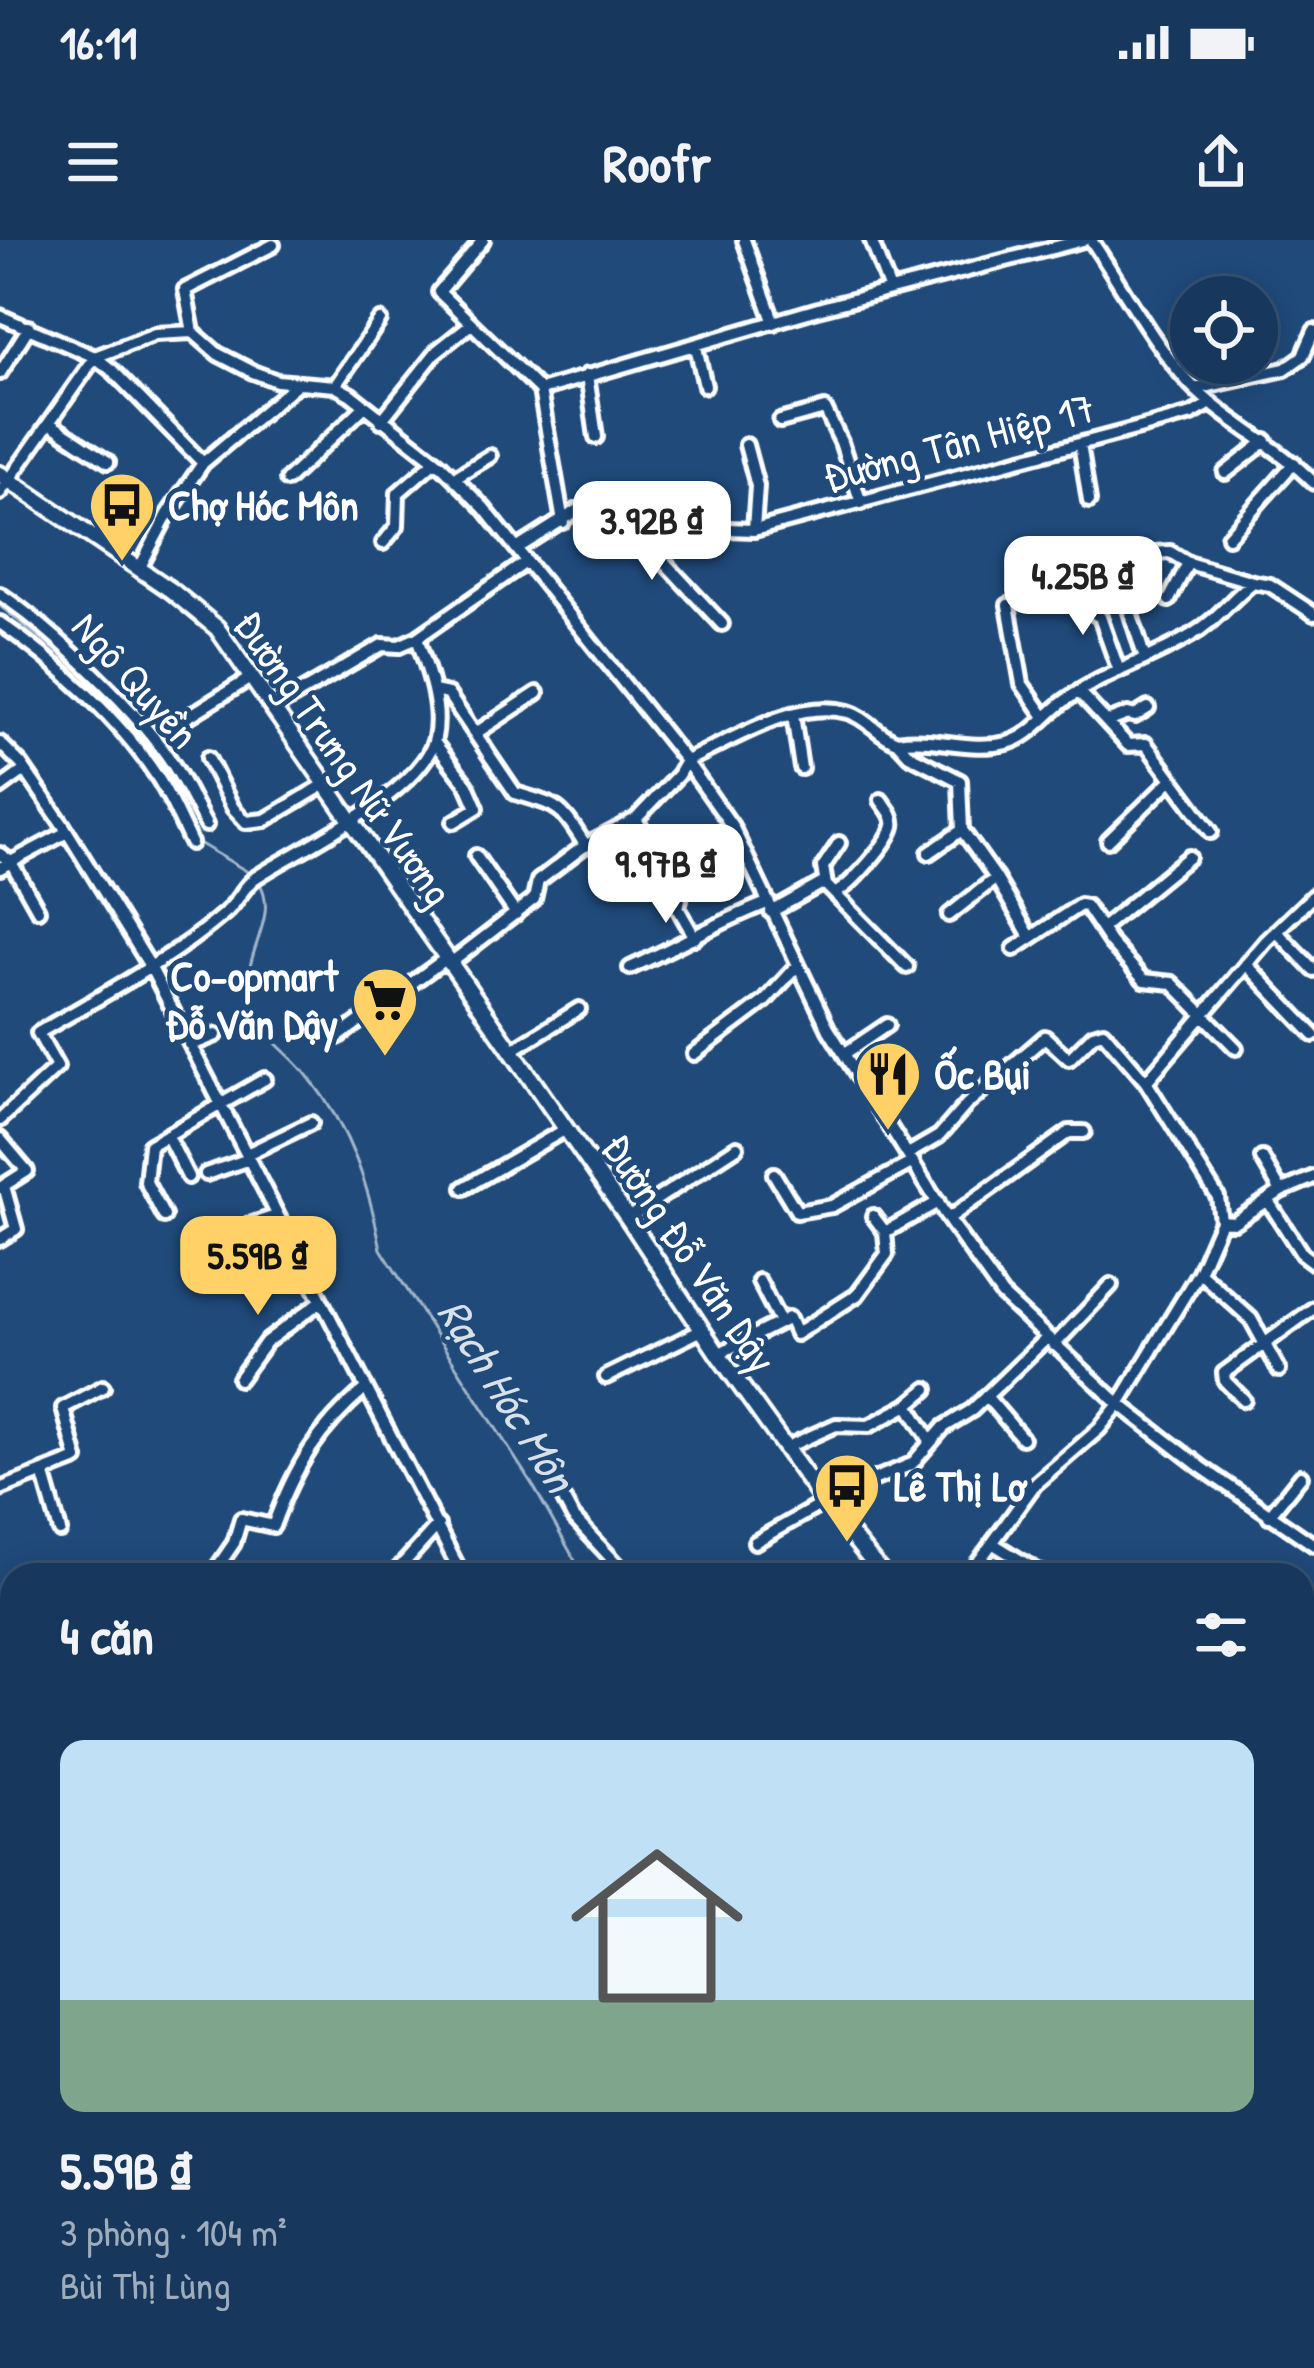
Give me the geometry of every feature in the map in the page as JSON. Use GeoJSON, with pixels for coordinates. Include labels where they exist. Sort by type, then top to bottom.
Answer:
{"type":"FeatureCollection","features":[{"type":"Feature","properties":{"kind":"main road","name":"Đường Trưng Nữ Vương"},"geometry":{"type":"LineString","coordinates":[[3,482],[139,569],[217,628],[446,962]]}},
{"type":"Feature","properties":{"kind":"main road","name":"Đường Đỗ Văn Dậy"},"geometry":{"type":"LineString","coordinates":[[446,962],[718,1354],[872,1563]]}},
{"type":"Feature","properties":{"kind":"street"},"geometry":{"type":"LineString","coordinates":[[483,240],[440,292],[540,390],[563,522]]}},
{"type":"Feature","properties":{"kind":"street"},"geometry":{"type":"LineString","coordinates":[[744,240],[774,323]]}},
{"type":"Feature","properties":{"kind":"street"},"geometry":{"type":"LineString","coordinates":[[871,240],[890,290]]}},
{"type":"Feature","properties":{"kind":"street"},"geometry":{"type":"LineString","coordinates":[[540,390],[890,290],[1087,240],[1196,388],[1314,483]]}},
{"type":"Feature","properties":{"kind":"street"},"geometry":{"type":"LineString","coordinates":[[273,245],[184,290],[193,332],[234,364],[297,384],[335,386],[454,478],[518,548],[732,826],[844,1054],[1002,1295],[1119,1404],[1314,1545]]}},
{"type":"Feature","properties":{"kind":"street"},"geometry":{"type":"LineString","coordinates":[[0,316],[113,371],[203,463]]}},
{"type":"Feature","properties":{"kind":"street"},"geometry":{"type":"LineString","coordinates":[[335,386],[380,320]]}},
{"type":"Feature","properties":{"kind":"street"},"geometry":{"type":"LineString","coordinates":[[381,421],[437,351],[471,324]]}},
{"type":"Feature","properties":{"kind":"street"},"geometry":{"type":"LineString","coordinates":[[0,373],[29,327]]}},
{"type":"Feature","properties":{"kind":"street"},"geometry":{"type":"LineString","coordinates":[[1196,388],[1285,369],[1303,356],[1314,331]]}},
{"type":"Feature","properties":{"kind":"street"},"geometry":{"type":"LineString","coordinates":[[3,482],[94,358],[154,334],[193,332]]}},
{"type":"Feature","properties":{"kind":"street"},"geometry":{"type":"LineString","coordinates":[[696,347],[705,386]]}},
{"type":"Feature","properties":{"kind":"street"},"geometry":{"type":"LineString","coordinates":[[587,375],[596,437]]}},
{"type":"Feature","properties":{"kind":"street"},"geometry":{"type":"LineString","coordinates":[[139,569],[168,514],[203,463],[297,384]]}},
{"type":"Feature","properties":{"kind":"street","name":"Đường Tân Hiệp 17"},"geometry":{"type":"LineString","coordinates":[[518,548],[578,510],[609,513],[646,526],[754,530],[1192,414],[1211,404]]}},
{"type":"Feature","properties":{"kind":"street"},"geometry":{"type":"LineString","coordinates":[[287,480],[365,406]]}},
{"type":"Feature","properties":{"kind":"street"},"geometry":{"type":"LineString","coordinates":[[780,421],[824,409],[842,442],[861,502]]}},
{"type":"Feature","properties":{"kind":"street"},"geometry":{"type":"LineString","coordinates":[[49,423],[108,462]]}},
{"type":"Feature","properties":{"kind":"street"},"geometry":{"type":"LineString","coordinates":[[1226,473],[1266,441]]}},
{"type":"Feature","properties":{"kind":"street"},"geometry":{"type":"LineString","coordinates":[[1080,444],[1089,501]]}},
{"type":"Feature","properties":{"kind":"street"},"geometry":{"type":"LineString","coordinates":[[746,445],[757,486],[754,530]]}},
{"type":"Feature","properties":{"kind":"street"},"geometry":{"type":"LineString","coordinates":[[454,478],[490,456]]}},
{"type":"Feature","properties":{"kind":"street"},"geometry":{"type":"LineString","coordinates":[[382,543],[397,526],[398,494],[435,461]]}},
{"type":"Feature","properties":{"kind":"street"},"geometry":{"type":"LineString","coordinates":[[1228,537],[1294,463]]}},
{"type":"Feature","properties":{"kind":"street"},"geometry":{"type":"LineString","coordinates":[[646,526],[643,531],[651,548],[722,623]]}},
{"type":"Feature","properties":{"kind":"street"},"geometry":{"type":"LineString","coordinates":[[1145,659],[1126,599],[1125,555],[1170,552],[1187,563],[1270,585],[1314,614]]}},
{"type":"Feature","properties":{"kind":"street"},"geometry":{"type":"LineString","coordinates":[[274,708],[384,644],[399,646],[417,638],[526,562]]}},
{"type":"Feature","properties":{"kind":"street"},"geometry":{"type":"LineString","coordinates":[[1168,600],[1187,563]]}},
{"type":"Feature","properties":{"kind":"street"},"geometry":{"type":"LineString","coordinates":[[897,742],[924,738],[983,746],[1026,736],[1079,692],[1218,617],[1253,583]]}},
{"type":"Feature","properties":{"kind":"street"},"geometry":{"type":"LineString","coordinates":[[1084,593],[1092,613],[1100,616],[1119,671]]}},
{"type":"Feature","properties":{"kind":"street","name":"Ngô Quyền"},"geometry":{"type":"LineString","coordinates":[[0,594],[30,615],[137,722],[173,764],[206,825]]}},
{"type":"Feature","properties":{"kind":"street"},"geometry":{"type":"LineString","coordinates":[[1008,605],[1022,684],[1045,717]]}},
{"type":"Feature","properties":{"kind":"street","name":"Ngô Quyền"},"geometry":{"type":"LineString","coordinates":[[0,623],[95,704],[155,773],[191,843]]}},
{"type":"Feature","properties":{"kind":"street"},"geometry":{"type":"LineString","coordinates":[[0,1120],[57,1067],[38,1033],[150,966],[228,911],[256,878],[377,804],[414,770],[434,742],[434,691],[417,638]]}},
{"type":"Feature","properties":{"kind":"street"},"geometry":{"type":"LineString","coordinates":[[186,718],[253,677]]}},
{"type":"Feature","properties":{"kind":"street"},"geometry":{"type":"LineString","coordinates":[[434,691],[448,694],[515,794],[545,800],[561,810],[586,845]]}},
{"type":"Feature","properties":{"kind":"street"},"geometry":{"type":"LineString","coordinates":[[1079,692],[1128,745],[1146,744],[1211,832]]}},
{"type":"Feature","properties":{"kind":"street"},"geometry":{"type":"LineString","coordinates":[[476,733],[538,693]]}},
{"type":"Feature","properties":{"kind":"street"},"geometry":{"type":"LineString","coordinates":[[1107,722],[1136,716],[1148,708]]}},
{"type":"Feature","properties":{"kind":"street"},"geometry":{"type":"LineString","coordinates":[[338,1037],[516,914],[534,899],[538,881],[586,845],[636,819],[686,761],[809,710],[849,712],[909,755],[960,781],[962,830],[1030,938]]}},
{"type":"Feature","properties":{"kind":"street"},"geometry":{"type":"LineString","coordinates":[[794,715],[801,768]]}},
{"type":"Feature","properties":{"kind":"street"},"geometry":{"type":"LineString","coordinates":[[434,742],[477,808],[454,822]]}},
{"type":"Feature","properties":{"kind":"street"},"geometry":{"type":"LineString","coordinates":[[0,743],[25,770],[67,832],[150,966],[456,1563]]}},
{"type":"Feature","properties":{"kind":"street"},"geometry":{"type":"LineString","coordinates":[[208,758],[233,808],[246,822],[265,820],[327,783]]}},
{"type":"Feature","properties":{"kind":"street"},"geometry":{"type":"LineString","coordinates":[[0,788],[25,770]]}},
{"type":"Feature","properties":{"kind":"street"},"geometry":{"type":"LineString","coordinates":[[1108,841],[1172,780]]}},
{"type":"Feature","properties":{"kind":"street"},"geometry":{"type":"LineString","coordinates":[[831,889],[855,878],[891,831],[892,817],[881,800]]}},
{"type":"Feature","properties":{"kind":"street"},"geometry":{"type":"LineString","coordinates":[[636,819],[680,898],[679,908],[694,938]]}},
{"type":"Feature","properties":{"kind":"street"},"geometry":{"type":"LineString","coordinates":[[929,854],[962,830]]}},
{"type":"Feature","properties":{"kind":"street"},"geometry":{"type":"LineString","coordinates":[[38,910],[4,861],[67,832]]}},
{"type":"Feature","properties":{"kind":"street"},"geometry":{"type":"LineString","coordinates":[[831,889],[823,867],[839,843]]}},
{"type":"Feature","properties":{"kind":"street"},"geometry":{"type":"LineString","coordinates":[[476,856],[516,914]]}},
{"type":"Feature","properties":{"kind":"street"},"geometry":{"type":"LineString","coordinates":[[1102,928],[1189,857]]}},
{"type":"Feature","properties":{"kind":"street"},"geometry":{"type":"LineString","coordinates":[[949,915],[996,878]]}},
{"type":"Feature","properties":{"kind":"street"},"geometry":{"type":"LineString","coordinates":[[630,968],[724,919],[769,908],[821,884],[907,967]]}},
{"type":"Feature","properties":{"kind":"street"},"geometry":{"type":"LineString","coordinates":[[1147,1082],[1246,964],[1314,895]]}},
{"type":"Feature","properties":{"kind":"street"},"geometry":{"type":"LineString","coordinates":[[1014,949],[1080,904],[1086,906],[1144,980],[1172,983],[1236,1048]]}},
{"type":"Feature","properties":{"kind":"street"},"geometry":{"type":"LineString","coordinates":[[1276,932],[1314,970]]}},
{"type":"Feature","properties":{"kind":"street"},"geometry":{"type":"LineString","coordinates":[[1246,964],[1314,1035]]}},
{"type":"Feature","properties":{"kind":"street"},"geometry":{"type":"LineString","coordinates":[[694,1054],[765,1001],[797,966]]}},
{"type":"Feature","properties":{"kind":"street"},"geometry":{"type":"LineString","coordinates":[[511,1051],[579,1009]]}},
{"type":"Feature","properties":{"kind":"street"},"geometry":{"type":"LineString","coordinates":[[844,1054],[887,1025]]}},
{"type":"Feature","properties":{"kind":"street"},"geometry":{"type":"LineString","coordinates":[[774,1174],[797,1212],[832,1206],[939,1136],[967,1104],[1046,1037],[1069,1060],[1093,1035],[1103,1032],[1147,1082],[1218,1197],[1221,1221],[1198,1272],[1119,1404],[1100,1429],[1035,1484],[978,1563]]}},
{"type":"Feature","properties":{"kind":"street"},"geometry":{"type":"LineString","coordinates":[[191,1045],[216,1035]]}},
{"type":"Feature","properties":{"kind":"street"},"geometry":{"type":"LineString","coordinates":[[164,1216],[146,1182],[149,1145],[265,1079]]}},
{"type":"Feature","properties":{"kind":"street"},"geometry":{"type":"LineString","coordinates":[[206,1174],[311,1124]]}},
{"type":"Feature","properties":{"kind":"street"},"geometry":{"type":"LineString","coordinates":[[464,1188],[566,1130]]}},
{"type":"Feature","properties":{"kind":"street"},"geometry":{"type":"LineString","coordinates":[[948,1219],[1069,1132],[1084,1132]]}},
{"type":"Feature","properties":{"kind":"street"},"geometry":{"type":"LineString","coordinates":[[167,1135],[188,1177]]}},
{"type":"Feature","properties":{"kind":"street"},"geometry":{"type":"LineString","coordinates":[[0,1139],[27,1171],[2,1187],[16,1229],[0,1238]]}},
{"type":"Feature","properties":{"kind":"street"},"geometry":{"type":"LineString","coordinates":[[628,1218],[736,1147]]}},
{"type":"Feature","properties":{"kind":"street"},"geometry":{"type":"LineString","coordinates":[[1262,1158],[1280,1191]]}},
{"type":"Feature","properties":{"kind":"street"},"geometry":{"type":"LineString","coordinates":[[1221,1221],[1234,1222],[1280,1191],[1314,1177]]}},
{"type":"Feature","properties":{"kind":"street"},"geometry":{"type":"LineString","coordinates":[[1268,1201],[1309,1266]]}},
{"type":"Feature","properties":{"kind":"street"},"geometry":{"type":"LineString","coordinates":[[885,1232],[938,1202]]}},
{"type":"Feature","properties":{"kind":"street"},"geometry":{"type":"LineString","coordinates":[[226,1233],[276,1216]]}},
{"type":"Feature","properties":{"kind":"street"},"geometry":{"type":"LineString","coordinates":[[718,1354],[789,1318],[796,1334],[857,1295],[887,1254],[885,1232],[873,1216]]}},
{"type":"Feature","properties":{"kind":"street"},"geometry":{"type":"LineString","coordinates":[[1198,1272],[1251,1319],[1279,1370]]}},
{"type":"Feature","properties":{"kind":"street"},"geometry":{"type":"LineString","coordinates":[[759,1281],[780,1322]]}},
{"type":"Feature","properties":{"kind":"street"},"geometry":{"type":"LineString","coordinates":[[755,1542],[872,1479],[912,1464],[1112,1285]]}},
{"type":"Feature","properties":{"kind":"street"},"geometry":{"type":"LineString","coordinates":[[239,1379],[266,1342],[320,1302]]}},
{"type":"Feature","properties":{"kind":"street"},"geometry":{"type":"LineString","coordinates":[[1244,1400],[1225,1381],[1224,1373],[1314,1308]]}},
{"type":"Feature","properties":{"kind":"street"},"geometry":{"type":"LineString","coordinates":[[606,1377],[702,1330]]}},
{"type":"Feature","properties":{"kind":"street"},"geometry":{"type":"LineString","coordinates":[[0,1489],[78,1457],[62,1408],[103,1387]]}},
{"type":"Feature","properties":{"kind":"street"},"geometry":{"type":"LineString","coordinates":[[220,1563],[234,1543],[241,1519],[273,1526],[298,1464],[331,1421],[366,1388]]}},
{"type":"Feature","properties":{"kind":"street"},"geometry":{"type":"LineString","coordinates":[[785,1448],[836,1424],[868,1426],[927,1389]]}},
{"type":"Feature","properties":{"kind":"street"},"geometry":{"type":"LineString","coordinates":[[986,1396],[1022,1438]]}},
{"type":"Feature","properties":{"kind":"street"},"geometry":{"type":"LineString","coordinates":[[908,1405],[932,1442]]}},
{"type":"Feature","properties":{"kind":"street"},"geometry":{"type":"LineString","coordinates":[[43,1472],[60,1531]]}},
{"type":"Feature","properties":{"kind":"street"},"geometry":{"type":"LineString","coordinates":[[1269,1516],[1301,1476]]}},
{"type":"Feature","properties":{"kind":"street"},"geometry":{"type":"LineString","coordinates":[[564,1501],[613,1563]]}},
{"type":"Feature","properties":{"kind":"street"},"geometry":{"type":"LineString","coordinates":[[405,1563],[438,1525]]}},
{"type":"Feature","properties":{"kind":"street"},"geometry":{"type":"LineString","coordinates":[[992,1543],[1024,1563]]}},
{"type":"Feature","properties":{"kind":"waterway","name":"Rạch Hóc Môn"},"geometry":{"type":"LineString","coordinates":[[0,606],[60,654],[103,703]]}},
{"type":"Feature","properties":{"kind":"waterway","name":"Rạch Hóc Môn"},"geometry":{"type":"LineString","coordinates":[[149,756],[199,843],[253,875]]}},
{"type":"Feature","properties":{"kind":"waterway","name":"Rạch Hóc Môn"},"geometry":{"type":"LineString","coordinates":[[259,882],[265,909],[248,982],[255,1013],[336,1118],[364,1181],[381,1249],[535,1489],[576,1563]]}},
{"type":"Feature","properties":{"kind":"place","name":"Chợ Hóc Môn"},"geometry":{"type":"Point","coordinates":[122,564]}},
{"type":"Feature","properties":{"kind":"place","name":"Co-opmart Đỗ Văn Dậy"},"geometry":{"type":"Point","coordinates":[385,1059]}},
{"type":"Feature","properties":{"kind":"place","name":"Ốc Bụi"},"geometry":{"type":"Point","coordinates":[888,1133]}},
{"type":"Feature","properties":{"kind":"place","name":"Lê Thị Lơ"},"geometry":{"type":"Point","coordinates":[847,1545]}}]}
